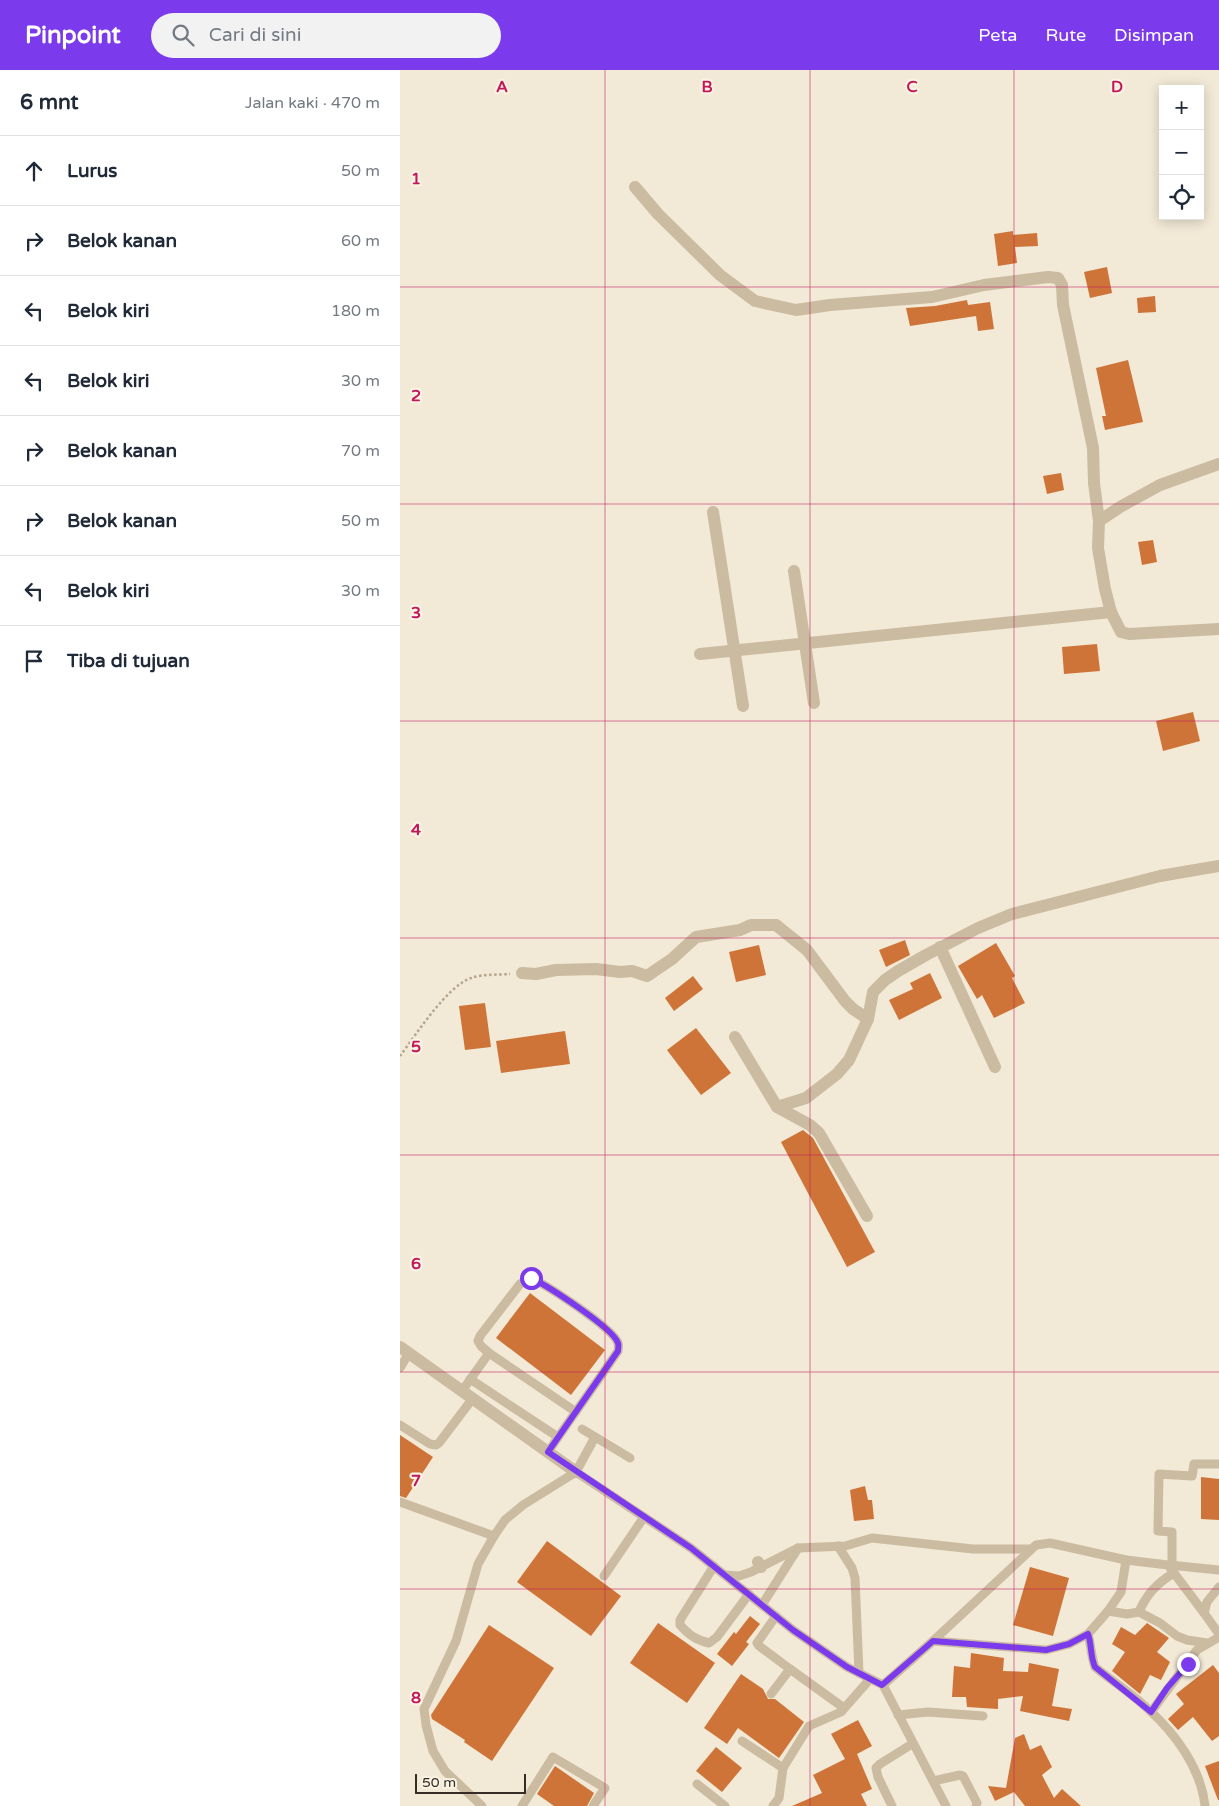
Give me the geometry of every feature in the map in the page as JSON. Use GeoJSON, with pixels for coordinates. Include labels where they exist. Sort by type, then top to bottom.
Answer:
{"type":"FeatureCollection","features":[{"type":"Feature","properties":{"kind":"street"},"geometry":{"type":"LineString","coordinates":[[635,187],[658,214],[720,275],[755,301],[796,310],[830,305],[932,297],[984,285],[1048,277],[1058,278],[1062,285],[1063,305],[1093,448],[1098,548],[1105,589],[1121,632],[1129,634],[1219,629]]}},
{"type":"Feature","properties":{"kind":"street"},"geometry":{"type":"LineString","coordinates":[[1098,521],[1160,485],[1219,464]]}},
{"type":"Feature","properties":{"kind":"street"},"geometry":{"type":"LineString","coordinates":[[713,512],[743,706]]}},
{"type":"Feature","properties":{"kind":"street"},"geometry":{"type":"LineString","coordinates":[[794,571],[814,703]]}},
{"type":"Feature","properties":{"kind":"street"},"geometry":{"type":"LineString","coordinates":[[700,654],[1112,612]]}},
{"type":"Feature","properties":{"kind":"street"},"geometry":{"type":"LineString","coordinates":[[777,1107],[806,1098],[837,1074],[849,1060],[868,1019],[873,992],[884,980],[940,947],[1012,914],[1160,876],[1219,866]]}},
{"type":"Feature","properties":{"kind":"street"},"geometry":{"type":"LineString","coordinates":[[522,973],[536,974],[556,970],[596,969],[632,972],[647,976],[672,959],[696,938],[740,930],[751,925],[776,926],[807,950],[844,1001],[852,1009],[868,1019]]}},
{"type":"Feature","properties":{"kind":"street"},"geometry":{"type":"LineString","coordinates":[[940,947],[995,1067]]}},
{"type":"Feature","properties":{"kind":"street"},"geometry":{"type":"LineString","coordinates":[[735,1037],[777,1107],[810,1125],[819,1133],[867,1216]]}},
{"type":"Feature","properties":{"kind":"street"},"geometry":{"type":"LineString","coordinates":[[404,1350],[576,1472]]}},
{"type":"Feature","properties":{"kind":"lane"},"geometry":{"type":"LineString","coordinates":[[548,1452],[558,1438],[576,1412],[618,1351],[618,1343],[610,1332],[548,1286],[531,1278],[520,1284],[480,1336],[478,1342],[480,1346],[576,1412]]}},
{"type":"Feature","properties":{"kind":"lane"},"geometry":{"type":"LineString","coordinates":[[400,1368],[404,1350]]}},
{"type":"Feature","properties":{"kind":"lane"},"geometry":{"type":"LineString","coordinates":[[462,1391],[490,1353]]}},
{"type":"Feature","properties":{"kind":"lane"},"geometry":{"type":"LineString","coordinates":[[470,1379],[558,1438]]}},
{"type":"Feature","properties":{"kind":"lane"},"geometry":{"type":"LineString","coordinates":[[400,1425],[430,1444],[439,1444],[473,1398]]}},
{"type":"Feature","properties":{"kind":"lane"},"geometry":{"type":"LineString","coordinates":[[582,1430],[630,1458]]}},
{"type":"Feature","properties":{"kind":"lane"},"geometry":{"type":"LineString","coordinates":[[482,1806],[445,1771],[433,1751],[424,1709],[456,1641],[478,1564],[494,1536],[506,1520],[523,1505],[576,1472],[595,1437]]}},
{"type":"Feature","properties":{"kind":"lane"},"geometry":{"type":"LineString","coordinates":[[1151,1712],[1197,1650],[1219,1635],[1172,1568],[1172,1532],[1158,1531],[1159,1474],[1192,1476],[1194,1464],[1219,1464]]}},
{"type":"Feature","properties":{"kind":"lane"},"geometry":{"type":"LineString","coordinates":[[576,1472],[714,1566],[776,1616],[832,1657],[882,1685],[946,1806]]}},
{"type":"Feature","properties":{"kind":"lane"},"geometry":{"type":"LineString","coordinates":[[400,1502],[494,1536]]}},
{"type":"Feature","properties":{"kind":"lane"},"geometry":{"type":"LineString","coordinates":[[604,1576],[644,1517]]}},
{"type":"Feature","properties":{"kind":"lane"},"geometry":{"type":"LineString","coordinates":[[725,1575],[739,1576],[752,1572],[759,1565],[798,1548],[845,1546],[872,1538],[972,1550],[1031,1549]]}},
{"type":"Feature","properties":{"kind":"lane"},"geometry":{"type":"LineString","coordinates":[[882,1685],[933,1641],[1036,1545],[1050,1543],[1172,1568],[1219,1570]]}},
{"type":"Feature","properties":{"kind":"lane"},"geometry":{"type":"LineString","coordinates":[[838,1546],[852,1568],[855,1578],[859,1673]]}},
{"type":"Feature","properties":{"kind":"lane"},"geometry":{"type":"LineString","coordinates":[[762,1605],[798,1548]]}},
{"type":"Feature","properties":{"kind":"lane"},"geometry":{"type":"LineString","coordinates":[[933,1641],[1046,1650],[1069,1644],[1088,1634],[1108,1611],[1120,1592],[1126,1560]]}},
{"type":"Feature","properties":{"kind":"lane"},"geometry":{"type":"LineString","coordinates":[[714,1566],[680,1620],[680,1625],[688,1634],[697,1640],[709,1644],[717,1637],[749,1594]]}},
{"type":"Feature","properties":{"kind":"lane"},"geometry":{"type":"LineString","coordinates":[[1139,1612],[1145,1599],[1172,1568]]}},
{"type":"Feature","properties":{"kind":"lane"},"geometry":{"type":"LineString","coordinates":[[1204,1613],[1207,1602],[1219,1587]]}},
{"type":"Feature","properties":{"kind":"lane"},"geometry":{"type":"LineString","coordinates":[[1108,1611],[1127,1614],[1139,1612],[1160,1623],[1177,1636],[1187,1640],[1207,1643]]}},
{"type":"Feature","properties":{"kind":"lane"},"geometry":{"type":"LineString","coordinates":[[776,1616],[757,1643],[758,1646],[844,1708]]}},
{"type":"Feature","properties":{"kind":"lane"},"geometry":{"type":"LineString","coordinates":[[1088,1634],[1091,1644],[1091,1657],[1095,1667],[1151,1712],[1186,1754],[1197,1773],[1205,1806]]}},
{"type":"Feature","properties":{"kind":"lane"},"geometry":{"type":"LineString","coordinates":[[771,1694],[790,1669]]}},
{"type":"Feature","properties":{"kind":"lane"},"geometry":{"type":"LineString","coordinates":[[773,1806],[779,1798],[783,1768],[809,1726],[841,1712],[870,1679]]}},
{"type":"Feature","properties":{"kind":"lane"},"geometry":{"type":"LineString","coordinates":[[898,1716],[928,1712],[983,1716]]}},
{"type":"Feature","properties":{"kind":"lane"},"geometry":{"type":"LineString","coordinates":[[742,1741],[783,1768]]}},
{"type":"Feature","properties":{"kind":"lane"},"geometry":{"type":"LineString","coordinates":[[892,1806],[876,1768],[912,1744]]}},
{"type":"Feature","properties":{"kind":"lane"},"geometry":{"type":"LineString","coordinates":[[522,1806],[554,1757],[605,1788],[593,1806]]}},
{"type":"Feature","properties":{"kind":"lane"},"geometry":{"type":"LineString","coordinates":[[933,1781],[963,1776],[977,1803],[976,1806]]}},
{"type":"Feature","properties":{"kind":"lane"},"geometry":{"type":"LineString","coordinates":[[697,1784],[725,1806]]}},
{"type":"Feature","properties":{"kind":"path"},"geometry":{"type":"LineString","coordinates":[[400,1056],[434,1010],[455,989],[471,978],[522,973]]}},
{"type":"Feature","properties":{"kind":"building"},"geometry":{"type":"Polygon","coordinates":[[[1013,231],[1013,235],[1037,233],[1038,246],[1015,247],[1017,263],[998,266],[994,234],[1013,231]]]}},
{"type":"Feature","properties":{"kind":"building"},"geometry":{"type":"Polygon","coordinates":[[[1107,267],[1112,293],[1090,298],[1084,272],[1107,267]]]}},
{"type":"Feature","properties":{"kind":"building"},"geometry":{"type":"Polygon","coordinates":[[[1155,296],[1156,312],[1138,313],[1137,298],[1155,296]]]}},
{"type":"Feature","properties":{"kind":"building"},"geometry":{"type":"Polygon","coordinates":[[[967,300],[968,305],[990,302],[994,329],[978,331],[976,316],[910,326],[906,308],[935,306],[967,300]]]}},
{"type":"Feature","properties":{"kind":"building"},"geometry":{"type":"Polygon","coordinates":[[[1128,360],[1143,422],[1105,430],[1102,416],[1106,416],[1096,368],[1128,360]]]}},
{"type":"Feature","properties":{"kind":"building"},"geometry":{"type":"Polygon","coordinates":[[[1061,473],[1064,490],[1047,494],[1043,476],[1061,473]]]}},
{"type":"Feature","properties":{"kind":"building"},"geometry":{"type":"Polygon","coordinates":[[[1153,540],[1157,562],[1142,565],[1138,542],[1153,540]]]}},
{"type":"Feature","properties":{"kind":"building"},"geometry":{"type":"Polygon","coordinates":[[[1097,644],[1100,671],[1064,674],[1062,647],[1097,644]]]}},
{"type":"Feature","properties":{"kind":"building"},"geometry":{"type":"Polygon","coordinates":[[[1193,712],[1200,741],[1163,751],[1156,721],[1193,712]]]}},
{"type":"Feature","properties":{"kind":"building"},"geometry":{"type":"Polygon","coordinates":[[[905,940],[910,955],[886,967],[879,950],[905,940]]]}},
{"type":"Feature","properties":{"kind":"building"},"geometry":{"type":"Polygon","coordinates":[[[996,943],[1015,976],[1012,978],[1025,1003],[994,1018],[982,995],[977,999],[958,966],[996,943]]]}},
{"type":"Feature","properties":{"kind":"building"},"geometry":{"type":"Polygon","coordinates":[[[759,945],[766,975],[736,982],[729,952],[759,945]]]}},
{"type":"Feature","properties":{"kind":"building"},"geometry":{"type":"Polygon","coordinates":[[[930,973],[942,998],[899,1020],[889,1000],[913,989],[910,983],[930,973]]]}},
{"type":"Feature","properties":{"kind":"building"},"geometry":{"type":"Polygon","coordinates":[[[693,976],[703,989],[674,1011],[665,998],[693,976]]]}},
{"type":"Feature","properties":{"kind":"building"},"geometry":{"type":"Polygon","coordinates":[[[485,1003],[491,1047],[465,1050],[459,1006],[485,1003]]]}},
{"type":"Feature","properties":{"kind":"building"},"geometry":{"type":"Polygon","coordinates":[[[696,1028],[731,1073],[701,1095],[667,1050],[696,1028]]]}},
{"type":"Feature","properties":{"kind":"building"},"geometry":{"type":"Polygon","coordinates":[[[565,1031],[570,1064],[501,1073],[496,1041],[565,1031]]]}},
{"type":"Feature","properties":{"kind":"building"},"geometry":{"type":"Polygon","coordinates":[[[803,1130],[813,1138],[875,1252],[847,1267],[781,1142],[803,1130]]]}},
{"type":"Feature","properties":{"kind":"building"},"geometry":{"type":"Polygon","coordinates":[[[530,1293],[605,1350],[571,1395],[496,1338],[530,1293]]]}},
{"type":"Feature","properties":{"kind":"building"},"geometry":{"type":"Polygon","coordinates":[[[400,1435],[433,1457],[406,1498],[400,1496],[400,1435]]]}},
{"type":"Feature","properties":{"kind":"building"},"geometry":{"type":"Polygon","coordinates":[[[1201,1477],[1219,1479],[1219,1520],[1201,1519],[1201,1477]]]}},
{"type":"Feature","properties":{"kind":"building"},"geometry":{"type":"Polygon","coordinates":[[[865,1486],[868,1500],[872,1500],[874,1519],[854,1521],[850,1490],[865,1486]]]}},
{"type":"Feature","properties":{"kind":"building"},"geometry":{"type":"Polygon","coordinates":[[[547,1541],[621,1596],[591,1636],[517,1582],[547,1541]]]}},
{"type":"Feature","properties":{"kind":"building"},"geometry":{"type":"Polygon","coordinates":[[[1030,1567],[1069,1578],[1053,1636],[1013,1625],[1030,1567]]]}},
{"type":"Feature","properties":{"kind":"building"},"geometry":{"type":"Polygon","coordinates":[[[750,1616],[760,1624],[746,1642],[749,1644],[732,1666],[717,1654],[734,1632],[736,1634],[750,1616]]]}},
{"type":"Feature","properties":{"kind":"building"},"geometry":{"type":"Polygon","coordinates":[[[658,1623],[715,1663],[687,1703],[630,1663],[658,1623]]]}},
{"type":"Feature","properties":{"kind":"building"},"geometry":{"type":"Polygon","coordinates":[[[1147,1623],[1169,1638],[1157,1652],[1170,1662],[1161,1680],[1150,1675],[1140,1694],[1112,1671],[1125,1652],[1112,1644],[1121,1627],[1135,1635],[1147,1623]]]}},
{"type":"Feature","properties":{"kind":"building"},"geometry":{"type":"Polygon","coordinates":[[[489,1625],[554,1668],[492,1761],[464,1742],[465,1740],[432,1719],[431,1715],[489,1625]]]}},
{"type":"Feature","properties":{"kind":"building"},"geometry":{"type":"Polygon","coordinates":[[[971,1653],[1004,1658],[1003,1671],[1028,1672],[1029,1663],[1059,1669],[1052,1706],[1072,1709],[1069,1721],[1020,1711],[1023,1696],[998,1699],[998,1709],[967,1707],[966,1697],[952,1697],[954,1666],[970,1668],[971,1653]]]}},
{"type":"Feature","properties":{"kind":"building"},"geometry":{"type":"Polygon","coordinates":[[[1213,1665],[1219,1673],[1219,1736],[1212,1741],[1193,1717],[1178,1730],[1168,1719],[1184,1704],[1176,1694],[1213,1665]]]}},
{"type":"Feature","properties":{"kind":"building"},"geometry":{"type":"Polygon","coordinates":[[[741,1674],[763,1689],[768,1699],[775,1699],[804,1722],[779,1758],[738,1728],[727,1744],[704,1728],[741,1674]]]}},
{"type":"Feature","properties":{"kind":"building"},"geometry":{"type":"Polygon","coordinates":[[[858,1720],[872,1746],[857,1754],[872,1789],[861,1794],[867,1806],[792,1806],[822,1793],[813,1775],[845,1759],[831,1734],[858,1720]]]}},
{"type":"Feature","properties":{"kind":"building"},"geometry":{"type":"Polygon","coordinates":[[[1024,1734],[1030,1750],[1041,1745],[1052,1767],[1042,1775],[1054,1798],[1062,1789],[1081,1806],[1025,1806],[1014,1792],[995,1801],[988,1786],[1006,1788],[1015,1738],[1024,1734]]]}},
{"type":"Feature","properties":{"kind":"building"},"geometry":{"type":"Polygon","coordinates":[[[716,1747],[742,1768],[722,1792],[696,1771],[716,1747]]]}},
{"type":"Feature","properties":{"kind":"building"},"geometry":{"type":"Polygon","coordinates":[[[1219,1761],[1219,1800],[1218,1800],[1205,1766],[1219,1761]]]}},
{"type":"Feature","properties":{"kind":"building"},"geometry":{"type":"Polygon","coordinates":[[[555,1766],[594,1793],[587,1806],[554,1806],[537,1794],[555,1766]]]}},
{"type":"Feature","properties":{"kind":"route"},"geometry":{"type":"LineString","coordinates":[[531,1278],[548,1286],[610,1332],[618,1343],[618,1351],[548,1452],[691,1548],[793,1630],[847,1667],[882,1685],[933,1641],[1046,1650],[1069,1644],[1088,1634],[1091,1644],[1091,1657],[1095,1667],[1151,1712],[1167,1688],[1188,1664]]}}]}
